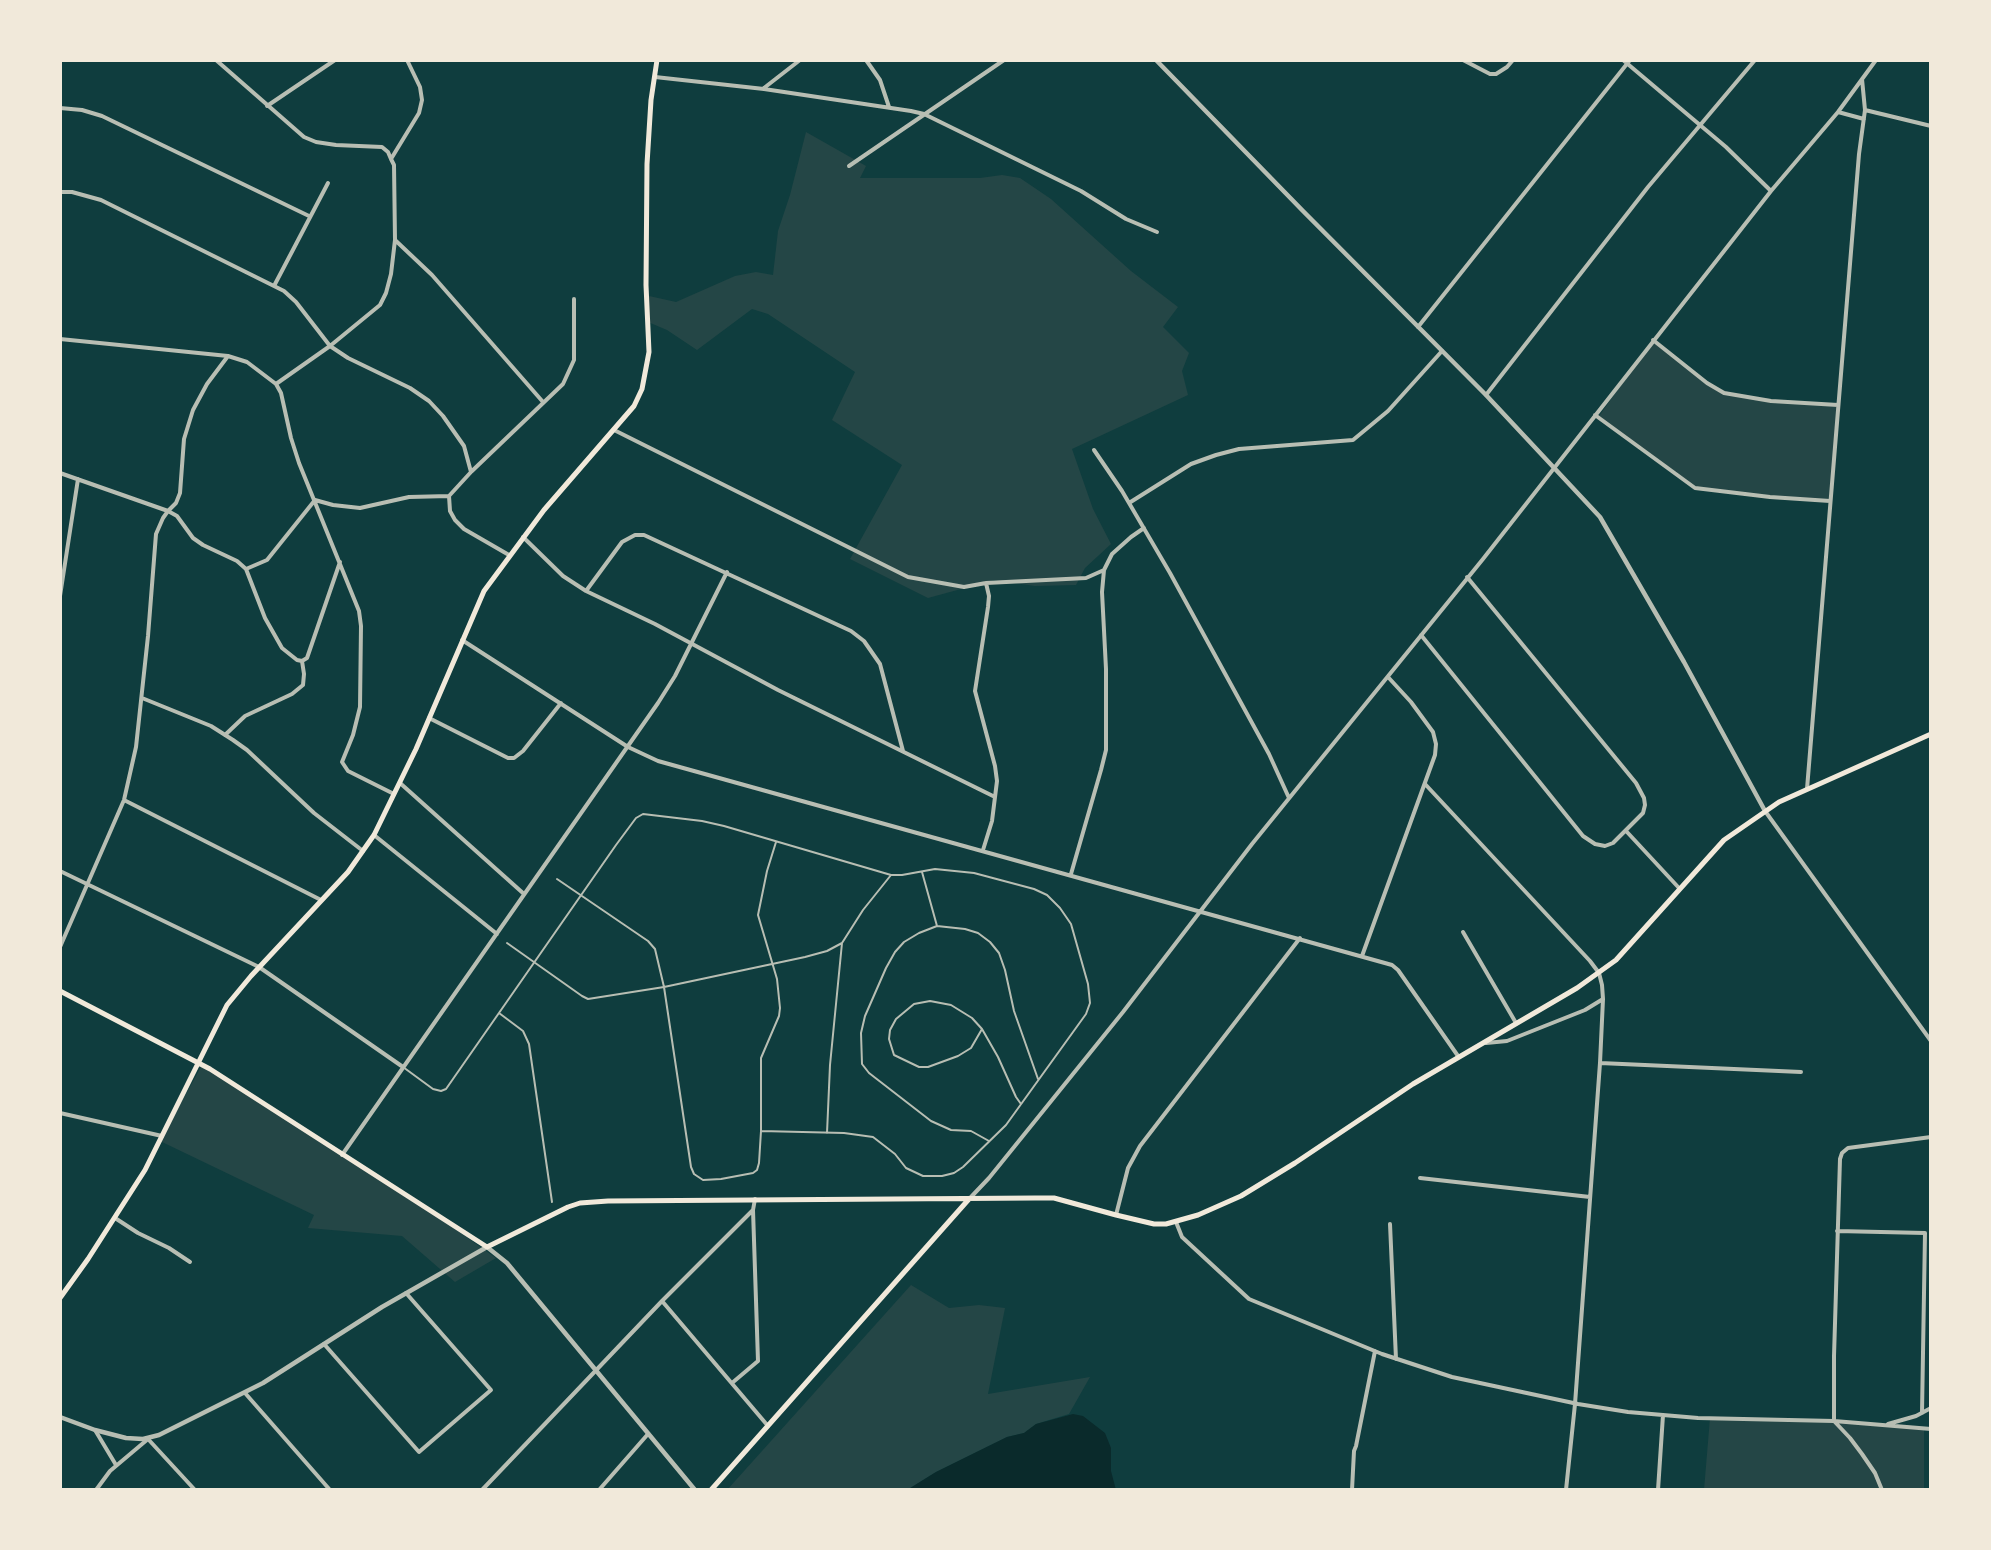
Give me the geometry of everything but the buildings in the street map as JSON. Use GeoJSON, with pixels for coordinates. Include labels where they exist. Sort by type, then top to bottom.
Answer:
{"type":"FeatureCollection","features":[{"type":"Feature","properties":{"kind":"main road"},"geometry":{"type":"LineString","coordinates":[[60,1298],[74,1281],[145,1170],[227,1005],[364,852],[395,794],[484,591],[508,555],[634,406],[642,389],[649,352],[646,285],[647,164],[655,61]]}},
{"type":"Feature","properties":{"kind":"main road"},"geometry":{"type":"LineString","coordinates":[[60,991],[199,1063],[487,1247],[542,1218],[580,1203],[608,1201],[755,1198],[1054,1198],[1154,1224],[1176,1222],[1222,1205],[1254,1188],[1458,1056],[1599,973],[1616,960],[1724,840],[1765,811],[1807,789],[1931,734]]}},
{"type":"Feature","properties":{"kind":"main road"},"geometry":{"type":"LineString","coordinates":[[711,1490],[969,1199]]}},
{"type":"Feature","properties":{"kind":"street"},"geometry":{"type":"LineString","coordinates":[[216,60],[304,136],[316,142],[336,146],[382,147],[388,152],[394,165],[395,240],[391,274],[380,305],[330,346],[276,384]]}},
{"type":"Feature","properties":{"kind":"street"},"geometry":{"type":"LineString","coordinates":[[267,105],[335,60]]}},
{"type":"Feature","properties":{"kind":"street"},"geometry":{"type":"LineString","coordinates":[[391,159],[419,113],[422,100],[420,87],[406,60]]}},
{"type":"Feature","properties":{"kind":"street"},"geometry":{"type":"LineString","coordinates":[[764,89],[800,60]]}},
{"type":"Feature","properties":{"kind":"street"},"geometry":{"type":"LineString","coordinates":[[866,60],[880,80],[889,107]]}},
{"type":"Feature","properties":{"kind":"street"},"geometry":{"type":"LineString","coordinates":[[849,166],[1004,60]]}},
{"type":"Feature","properties":{"kind":"street"},"geometry":{"type":"LineString","coordinates":[[1156,60],[1486,395],[1586,500],[1610,530],[1765,811],[1931,1041]]}},
{"type":"Feature","properties":{"kind":"street"},"geometry":{"type":"LineString","coordinates":[[1463,60],[1490,74],[1496,74],[1513,60]]}},
{"type":"Feature","properties":{"kind":"street"},"geometry":{"type":"LineString","coordinates":[[1486,395],[1648,187],[1755,60]]}},
{"type":"Feature","properties":{"kind":"street"},"geometry":{"type":"LineString","coordinates":[[1418,327],[1627,61],[1726,147],[1771,191]]}},
{"type":"Feature","properties":{"kind":"street"},"geometry":{"type":"LineString","coordinates":[[969,1199],[989,1178],[1123,1012],[1200,910],[1388,677],[1771,191],[1838,112],[1874,61]]}},
{"type":"Feature","properties":{"kind":"street"},"geometry":{"type":"LineString","coordinates":[[654,77],[764,89],[924,114],[1081,191],[1126,219],[1157,232]]}},
{"type":"Feature","properties":{"kind":"street"},"geometry":{"type":"LineString","coordinates":[[1807,789],[1865,110],[1862,78]]}},
{"type":"Feature","properties":{"kind":"street"},"geometry":{"type":"LineString","coordinates":[[60,108],[82,110],[102,116],[309,216]]}},
{"type":"Feature","properties":{"kind":"street"},"geometry":{"type":"LineString","coordinates":[[1865,110],[1931,126]]}},
{"type":"Feature","properties":{"kind":"street"},"geometry":{"type":"LineString","coordinates":[[1838,112],[1864,119]]}},
{"type":"Feature","properties":{"kind":"street"},"geometry":{"type":"LineString","coordinates":[[274,285],[328,183]]}},
{"type":"Feature","properties":{"kind":"street"},"geometry":{"type":"LineString","coordinates":[[60,192],[72,192],[101,200],[284,291],[296,302],[330,346],[348,358],[410,388],[429,401],[443,416],[464,446],[471,472]]}},
{"type":"Feature","properties":{"kind":"street"},"geometry":{"type":"LineString","coordinates":[[395,240],[432,275],[543,402]]}},
{"type":"Feature","properties":{"kind":"street"},"geometry":{"type":"LineString","coordinates":[[315,500],[360,508],[409,497],[449,496],[562,384],[571,368],[574,353],[574,299]]}},
{"type":"Feature","properties":{"kind":"street"},"geometry":{"type":"LineString","coordinates":[[60,339],[228,356],[247,362],[276,384],[281,393],[291,438],[359,611],[361,626],[360,707],[353,735],[342,762],[348,771],[395,794]]}},
{"type":"Feature","properties":{"kind":"street"},"geometry":{"type":"LineString","coordinates":[[1653,340],[1707,383],[1724,393],[1763,400],[1838,405]]}},
{"type":"Feature","properties":{"kind":"street"},"geometry":{"type":"LineString","coordinates":[[1130,503],[1191,464],[1216,455],[1239,449],[1353,441],[1388,411],[1442,351]]}},
{"type":"Feature","properties":{"kind":"street"},"geometry":{"type":"LineString","coordinates":[[60,947],[124,800],[136,747],[142,698],[156,534],[163,518],[176,503],[180,493],[184,439],[193,410],[207,384],[228,356]]}},
{"type":"Feature","properties":{"kind":"street"},"geometry":{"type":"LineString","coordinates":[[1595,415],[1695,488],[1830,501]]}},
{"type":"Feature","properties":{"kind":"street"},"geometry":{"type":"LineString","coordinates":[[614,430],[908,577],[964,587],[986,583],[1086,578],[1104,570]]}},
{"type":"Feature","properties":{"kind":"street"},"geometry":{"type":"LineString","coordinates":[[1094,450],[1130,503],[1269,754],[1290,798]]}},
{"type":"Feature","properties":{"kind":"street"},"geometry":{"type":"LineString","coordinates":[[60,473],[168,511],[177,516],[193,538],[237,561],[246,569],[265,618],[282,648],[291,656],[302,661]]}},
{"type":"Feature","properties":{"kind":"street"},"geometry":{"type":"LineString","coordinates":[[60,596],[78,479]]}},
{"type":"Feature","properties":{"kind":"street"},"geometry":{"type":"LineString","coordinates":[[449,496],[450,511],[455,520],[464,529],[508,555]]}},
{"type":"Feature","properties":{"kind":"street"},"geometry":{"type":"LineString","coordinates":[[246,569],[267,560],[315,500]]}},
{"type":"Feature","properties":{"kind":"street"},"geometry":{"type":"LineString","coordinates":[[1071,874],[1106,750],[1106,669],[1102,592],[1104,570],[1112,554],[1144,528]]}},
{"type":"Feature","properties":{"kind":"street"},"geometry":{"type":"LineString","coordinates":[[586,591],[622,542],[635,535],[645,535],[660,540],[851,632],[864,641],[880,664],[903,751]]}},
{"type":"Feature","properties":{"kind":"street"},"geometry":{"type":"LineString","coordinates":[[523,537],[563,576],[586,591],[778,690],[995,797]]}},
{"type":"Feature","properties":{"kind":"street"},"geometry":{"type":"LineString","coordinates":[[302,661],[307,658],[340,561]]}},
{"type":"Feature","properties":{"kind":"street"},"geometry":{"type":"LineString","coordinates":[[342,1155],[628,747],[675,676],[727,572]]}},
{"type":"Feature","properties":{"kind":"street"},"geometry":{"type":"LineString","coordinates":[[1421,635],[1583,836],[1595,844],[1605,846],[1613,843],[1643,813],[1646,805],[1636,783],[1467,577]]}},
{"type":"Feature","properties":{"kind":"street"},"geometry":{"type":"LineString","coordinates":[[983,850],[992,820],[997,781],[975,691],[988,607],[989,596],[986,583]]}},
{"type":"Feature","properties":{"kind":"street"},"geometry":{"type":"LineString","coordinates":[[462,640],[628,747],[658,761],[1392,965],[1398,970],[1458,1056]]}},
{"type":"Feature","properties":{"kind":"street"},"geometry":{"type":"LineString","coordinates":[[225,735],[245,716],[292,694],[303,685],[302,661]]}},
{"type":"Feature","properties":{"kind":"street"},"geometry":{"type":"LineString","coordinates":[[1362,956],[1435,755],[1436,744],[1433,732],[1411,702],[1388,677]]}},
{"type":"Feature","properties":{"kind":"street"},"geometry":{"type":"LineString","coordinates":[[142,698],[178,711],[225,735],[248,750],[314,813],[364,852]]}},
{"type":"Feature","properties":{"kind":"street"},"geometry":{"type":"LineString","coordinates":[[429,718],[508,758],[514,758],[523,751],[561,703]]}},
{"type":"Feature","properties":{"kind":"street"},"geometry":{"type":"LineString","coordinates":[[400,783],[524,894]]}},
{"type":"Feature","properties":{"kind":"street"},"geometry":{"type":"LineString","coordinates":[[1425,784],[1599,973],[1603,999],[1600,1063],[1575,1404],[1566,1490]]}},
{"type":"Feature","properties":{"kind":"street"},"geometry":{"type":"LineString","coordinates":[[124,800],[322,901]]}},
{"type":"Feature","properties":{"kind":"street"},"geometry":{"type":"LineString","coordinates":[[1627,831],[1679,888]]}},
{"type":"Feature","properties":{"kind":"street"},"geometry":{"type":"LineString","coordinates":[[374,835],[497,934]]}},
{"type":"Feature","properties":{"kind":"street"},"geometry":{"type":"LineString","coordinates":[[60,871],[259,967],[403,1067]]}},
{"type":"Feature","properties":{"kind":"street"},"geometry":{"type":"LineString","coordinates":[[1463,932],[1516,1023]]}},
{"type":"Feature","properties":{"kind":"street"},"geometry":{"type":"LineString","coordinates":[[1116,1215],[1128,1168],[1140,1146],[1300,938]]}},
{"type":"Feature","properties":{"kind":"street"},"geometry":{"type":"LineString","coordinates":[[1483,1043],[1507,1041],[1585,1010],[1603,999]]}},
{"type":"Feature","properties":{"kind":"street"},"geometry":{"type":"LineString","coordinates":[[1600,1063],[1802,1072]]}},
{"type":"Feature","properties":{"kind":"street"},"geometry":{"type":"LineString","coordinates":[[60,1113],[162,1136]]}},
{"type":"Feature","properties":{"kind":"street"},"geometry":{"type":"LineString","coordinates":[[1882,1490],[1875,1473],[1851,1438],[1834,1421],[1839,1169],[1842,1153],[1848,1148],[1931,1137]]}},
{"type":"Feature","properties":{"kind":"street"},"geometry":{"type":"LineString","coordinates":[[1420,1178],[1590,1197]]}},
{"type":"Feature","properties":{"kind":"street"},"geometry":{"type":"LineString","coordinates":[[732,1383],[758,1361],[753,1210],[755,1198]]}},
{"type":"Feature","properties":{"kind":"street"},"geometry":{"type":"LineString","coordinates":[[482,1490],[662,1300],[753,1210]]}},
{"type":"Feature","properties":{"kind":"street"},"geometry":{"type":"LineString","coordinates":[[115,1218],[190,1262]]}},
{"type":"Feature","properties":{"kind":"street"},"geometry":{"type":"LineString","coordinates":[[1176,1222],[1182,1237],[1249,1299],[1396,1359],[1486,1385],[1575,1404],[1663,1415],[1834,1421],[1931,1429]]}},
{"type":"Feature","properties":{"kind":"street"},"geometry":{"type":"LineString","coordinates":[[1390,1224],[1396,1359]]}},
{"type":"Feature","properties":{"kind":"street"},"geometry":{"type":"LineString","coordinates":[[1837,1231],[1925,1233],[1922,1413]]}},
{"type":"Feature","properties":{"kind":"street"},"geometry":{"type":"LineString","coordinates":[[96,1490],[101,1487],[105,1477],[116,1465],[148,1439],[203,1415],[245,1393],[406,1293],[487,1247],[507,1263],[695,1490]]}},
{"type":"Feature","properties":{"kind":"street"},"geometry":{"type":"LineString","coordinates":[[324,1344],[419,1452],[491,1390],[406,1293]]}},
{"type":"Feature","properties":{"kind":"street"},"geometry":{"type":"LineString","coordinates":[[662,1300],[768,1426]]}},
{"type":"Feature","properties":{"kind":"street"},"geometry":{"type":"LineString","coordinates":[[1352,1490],[1354,1451],[1375,1351]]}},
{"type":"Feature","properties":{"kind":"street"},"geometry":{"type":"LineString","coordinates":[[245,1393],[330,1490]]}},
{"type":"Feature","properties":{"kind":"street"},"geometry":{"type":"LineString","coordinates":[[1885,1425],[1931,1408]]}},
{"type":"Feature","properties":{"kind":"street"},"geometry":{"type":"LineString","coordinates":[[1658,1490],[1663,1415]]}},
{"type":"Feature","properties":{"kind":"street"},"geometry":{"type":"LineString","coordinates":[[60,1417],[126,1438],[148,1439],[195,1490]]}},
{"type":"Feature","properties":{"kind":"street"},"geometry":{"type":"LineString","coordinates":[[95,1430],[116,1465]]}},
{"type":"Feature","properties":{"kind":"street"},"geometry":{"type":"LineString","coordinates":[[599,1490],[648,1434]]}},
{"type":"Feature","properties":{"kind":"lane"},"geometry":{"type":"LineString","coordinates":[[403,1067],[433,1089],[443,1091],[450,1085],[628,827],[643,814],[702,821],[891,875],[935,869],[974,873],[1034,889],[1047,895],[1060,908],[1071,924],[1088,984],[1090,1003],[1086,1014],[1021,1104],[989,1142],[963,1167],[954,1173],[932,1177],[914,1173],[906,1168],[883,1143],[862,1134],[762,1131]]}},
{"type":"Feature","properties":{"kind":"lane"},"geometry":{"type":"LineString","coordinates":[[557,879],[652,945],[660,962],[691,1167],[694,1174],[703,1180],[725,1179],[758,1170],[762,1131],[761,1058],[779,1016],[780,1008],[777,980],[758,915],[776,842]]}},
{"type":"Feature","properties":{"kind":"lane"},"geometry":{"type":"LineString","coordinates":[[922,872],[937,926]]}},
{"type":"Feature","properties":{"kind":"lane"},"geometry":{"type":"LineString","coordinates":[[827,1133],[830,1065],[842,943],[863,909],[891,875]]}},
{"type":"Feature","properties":{"kind":"lane"},"geometry":{"type":"LineString","coordinates":[[989,1142],[970,1131],[951,1130],[931,1121],[869,1073],[862,1064],[860,1059],[861,1033],[865,1016],[874,992],[891,960],[904,942],[937,926],[965,928],[978,933],[990,942],[999,953],[1005,970],[1014,1011],[1038,1079]]}},
{"type":"Feature","properties":{"kind":"lane"},"geometry":{"type":"LineString","coordinates":[[507,943],[588,999],[664,987],[772,964],[827,951],[842,943]]}},
{"type":"Feature","properties":{"kind":"lane"},"geometry":{"type":"LineString","coordinates":[[982,1029],[971,1048],[958,1056],[928,1067],[919,1067],[894,1055],[889,1039],[890,1030],[903,1011],[914,1004],[930,1001],[943,1002],[964,1012],[982,1029],[1021,1104]]}},
{"type":"Feature","properties":{"kind":"lane"},"geometry":{"type":"LineString","coordinates":[[499,1013],[522,1031],[529,1044],[552,1202]]}},
{"type":"Feature","properties":{"kind":"shaded area"},"geometry":{"type":"Polygon","coordinates":[[[806,132],[866,166],[860,178],[980,178],[1002,175],[1020,178],[1051,199],[1131,271],[1178,307],[1163,327],[1189,353],[1182,371],[1188,395],[1072,449],[1093,509],[1111,544],[1085,568],[1076,585],[1035,586],[994,580],[928,598],[850,559],[902,465],[832,420],[855,372],[768,314],[752,309],[697,350],[667,330],[648,322],[649,296],[676,302],[735,276],[756,272],[773,275],[778,231],[806,132]]]}},
{"type":"Feature","properties":{"kind":"shaded area"},"geometry":{"type":"Polygon","coordinates":[[[1653,340],[1707,383],[1738,396],[1838,405],[1830,501],[1769,499],[1695,488],[1597,419],[1653,340]]]}},
{"type":"Feature","properties":{"kind":"shaded area"},"geometry":{"type":"Polygon","coordinates":[[[202,1065],[393,1185],[496,1258],[455,1282],[402,1236],[308,1228],[314,1215],[160,1141],[202,1065]]]}},
{"type":"Feature","properties":{"kind":"shaded area"},"geometry":{"type":"Polygon","coordinates":[[[911,1285],[949,1308],[979,1305],[1005,1308],[988,1394],[1090,1377],[1069,1414],[1036,1424],[1024,1433],[1007,1437],[936,1472],[907,1490],[727,1490],[911,1285]]]}},
{"type":"Feature","properties":{"kind":"shaded area"},"geometry":{"type":"Polygon","coordinates":[[[1073,1414],[1083,1416],[1105,1433],[1111,1448],[1111,1471],[1116,1490],[907,1490],[936,1472],[1007,1437],[1024,1433],[1036,1424],[1073,1414]]]}},
{"type":"Feature","properties":{"kind":"shaded area"},"geometry":{"type":"Polygon","coordinates":[[[1710,1418],[1823,1421],[1924,1428],[1924,1490],[1704,1490],[1710,1418]]]}}]}
